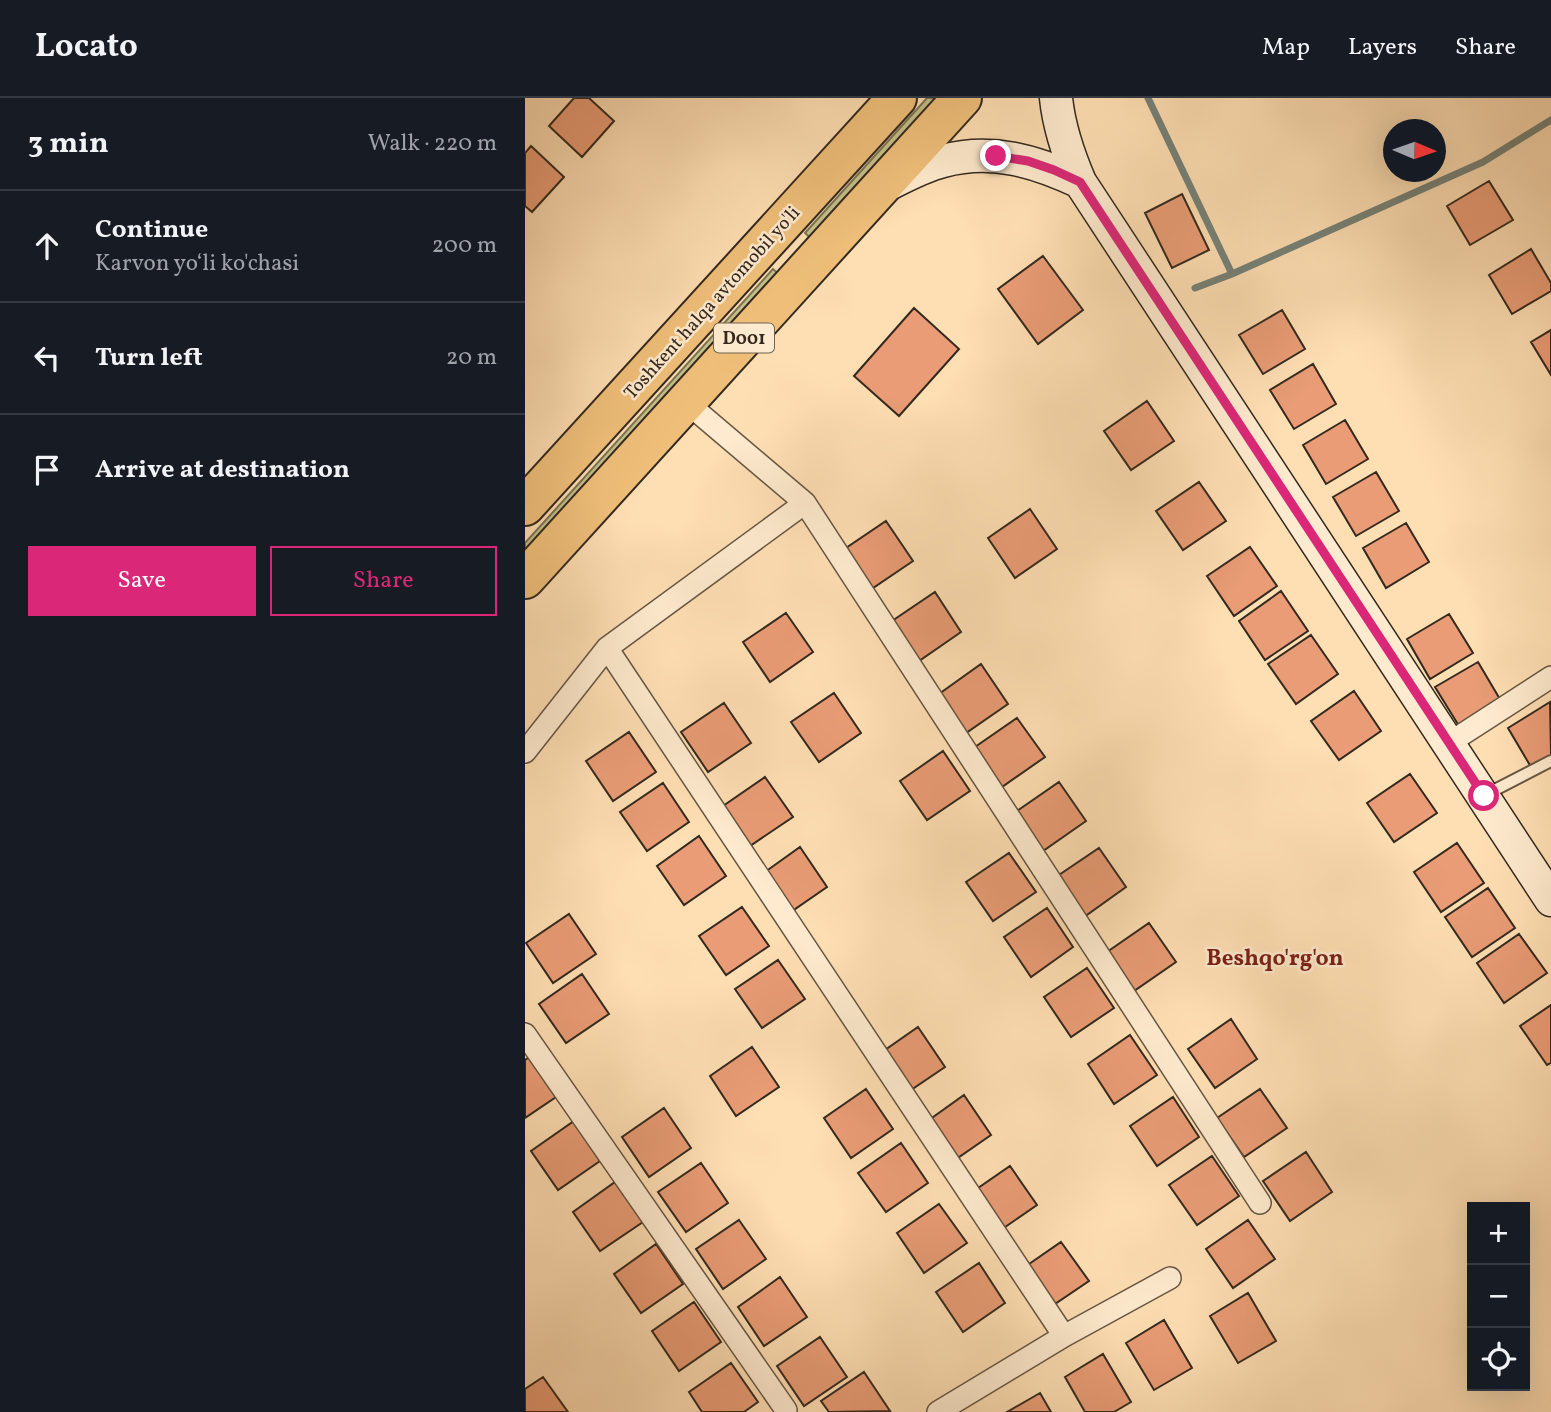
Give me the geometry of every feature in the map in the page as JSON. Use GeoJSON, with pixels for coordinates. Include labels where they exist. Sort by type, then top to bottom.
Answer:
{"type":"FeatureCollection","features":[{"type":"Feature","properties":{"kind":"highway","name":"Toshkent halqa avtomobil yo'li"},"geometry":{"type":"LineString","coordinates":[[525,506],[897,98]]}},
{"type":"Feature","properties":{"kind":"highway","name":"D001"},"geometry":{"type":"LineString","coordinates":[[525,579],[962,98]]}},
{"type":"Feature","properties":{"kind":"highway"},"geometry":{"type":"LineString","coordinates":[[774,233],[811,265]]}},
{"type":"Feature","properties":{"kind":"street"},"geometry":{"type":"LineString","coordinates":[[1056,98],[1059,126],[1080,182],[1551,900]]}},
{"type":"Feature","properties":{"kind":"street"},"geometry":{"type":"LineString","coordinates":[[880,188],[941,162],[963,157],[996,156],[1028,161],[1080,182]]}},
{"type":"Feature","properties":{"kind":"street"},"geometry":{"type":"LineString","coordinates":[[686,402],[805,503],[1261,1203]]}},
{"type":"Feature","properties":{"kind":"street"},"geometry":{"type":"LineString","coordinates":[[525,752],[607,648],[805,503]]}},
{"type":"Feature","properties":{"kind":"street"},"geometry":{"type":"LineString","coordinates":[[607,648],[1064,1336]]}},
{"type":"Feature","properties":{"kind":"street"},"geometry":{"type":"LineString","coordinates":[[1449,743],[1551,677]]}},
{"type":"Feature","properties":{"kind":"street"},"geometry":{"type":"LineString","coordinates":[[525,1034],[786,1410]]}},
{"type":"Feature","properties":{"kind":"street"},"geometry":{"type":"LineString","coordinates":[[938,1412],[1064,1336],[1170,1278]]}},
{"type":"Feature","properties":{"kind":"lane"},"geometry":{"type":"LineString","coordinates":[[1484,796],[1551,761]]}},
{"type":"Feature","properties":{"kind":"shaded area"},"geometry":{"type":"Polygon","coordinates":[[[927,98],[948,98],[816,243],[805,233],[927,98]]]}},
{"type":"Feature","properties":{"kind":"shaded area"},"geometry":{"type":"Polygon","coordinates":[[[773,269],[783,278],[525,564],[525,543],[773,269]]]}},
{"type":"Feature","properties":{"kind":"building"},"geometry":{"type":"Polygon","coordinates":[[[574,98],[589,98],[614,121],[582,157],[549,126],[574,98]]]}},
{"type":"Feature","properties":{"kind":"building"},"geometry":{"type":"Polygon","coordinates":[[[531,146],[564,177],[532,212],[525,206],[525,153],[531,146]]]}},
{"type":"Feature","properties":{"kind":"building"},"geometry":{"type":"Polygon","coordinates":[[[1489,181],[1513,220],[1470,245],[1447,206],[1489,181]]]}},
{"type":"Feature","properties":{"kind":"building"},"geometry":{"type":"Polygon","coordinates":[[[1182,194],[1209,250],[1172,268],[1145,213],[1182,194]]]}},
{"type":"Feature","properties":{"kind":"building"},"geometry":{"type":"Polygon","coordinates":[[[1531,249],[1551,283],[1551,291],[1512,314],[1489,275],[1531,249]]]}},
{"type":"Feature","properties":{"kind":"building"},"geometry":{"type":"Polygon","coordinates":[[[1043,256],[1083,310],[1038,344],[998,289],[1043,256]]]}},
{"type":"Feature","properties":{"kind":"building"},"geometry":{"type":"Polygon","coordinates":[[[914,308],[959,349],[899,416],[854,376],[914,308]]]}},
{"type":"Feature","properties":{"kind":"building"},"geometry":{"type":"Polygon","coordinates":[[[1282,310],[1305,349],[1263,374],[1239,335],[1282,310]]]}},
{"type":"Feature","properties":{"kind":"building"},"geometry":{"type":"Polygon","coordinates":[[[1551,330],[1551,375],[1531,342],[1551,330]]]}},
{"type":"Feature","properties":{"kind":"building"},"geometry":{"type":"Polygon","coordinates":[[[1313,364],[1336,404],[1294,429],[1270,390],[1313,364]]]}},
{"type":"Feature","properties":{"kind":"building"},"geometry":{"type":"Polygon","coordinates":[[[1147,401],[1174,441],[1131,470],[1104,431],[1147,401]]]}},
{"type":"Feature","properties":{"kind":"building"},"geometry":{"type":"Polygon","coordinates":[[[1345,420],[1368,459],[1326,484],[1303,445],[1345,420]]]}},
{"type":"Feature","properties":{"kind":"building"},"geometry":{"type":"Polygon","coordinates":[[[1376,472],[1399,511],[1356,536],[1333,497],[1376,472]]]}},
{"type":"Feature","properties":{"kind":"building"},"geometry":{"type":"Polygon","coordinates":[[[1199,482],[1226,521],[1183,550],[1156,511],[1199,482]]]}},
{"type":"Feature","properties":{"kind":"building"},"geometry":{"type":"Polygon","coordinates":[[[1030,509],[1057,549],[1015,578],[988,538],[1030,509]]]}},
{"type":"Feature","properties":{"kind":"building"},"geometry":{"type":"Polygon","coordinates":[[[886,521],[913,561],[870,590],[843,550],[886,521]]]}},
{"type":"Feature","properties":{"kind":"building"},"geometry":{"type":"Polygon","coordinates":[[[1406,523],[1429,562],[1386,588],[1363,548],[1406,523]]]}},
{"type":"Feature","properties":{"kind":"building"},"geometry":{"type":"Polygon","coordinates":[[[1250,547],[1277,586],[1234,616],[1207,576],[1250,547]]]}},
{"type":"Feature","properties":{"kind":"building"},"geometry":{"type":"Polygon","coordinates":[[[1281,591],[1308,631],[1265,660],[1239,621],[1281,591]]]}},
{"type":"Feature","properties":{"kind":"building"},"geometry":{"type":"Polygon","coordinates":[[[935,592],[961,632],[919,661],[892,621],[935,592]]]}},
{"type":"Feature","properties":{"kind":"building"},"geometry":{"type":"Polygon","coordinates":[[[786,613],[813,652],[770,682],[743,642],[786,613]]]}},
{"type":"Feature","properties":{"kind":"building"},"geometry":{"type":"Polygon","coordinates":[[[1449,614],[1473,653],[1430,679],[1407,639],[1449,614]]]}},
{"type":"Feature","properties":{"kind":"building"},"geometry":{"type":"Polygon","coordinates":[[[1311,635],[1338,674],[1296,704],[1268,664],[1311,635]]]}},
{"type":"Feature","properties":{"kind":"building"},"geometry":{"type":"Polygon","coordinates":[[[1478,662],[1501,701],[1459,726],[1435,687],[1478,662]]]}},
{"type":"Feature","properties":{"kind":"building"},"geometry":{"type":"Polygon","coordinates":[[[981,664],[1008,704],[966,733],[939,694],[981,664]]]}},
{"type":"Feature","properties":{"kind":"building"},"geometry":{"type":"Polygon","coordinates":[[[1354,691],[1381,731],[1339,760],[1311,721],[1354,691]]]}},
{"type":"Feature","properties":{"kind":"building"},"geometry":{"type":"Polygon","coordinates":[[[834,693],[861,733],[819,762],[791,722],[834,693]]]}},
{"type":"Feature","properties":{"kind":"building"},"geometry":{"type":"Polygon","coordinates":[[[1550,702],[1551,755],[1531,767],[1508,728],[1550,702]]]}},
{"type":"Feature","properties":{"kind":"building"},"geometry":{"type":"Polygon","coordinates":[[[724,703],[751,743],[708,772],[681,732],[724,703]]]}},
{"type":"Feature","properties":{"kind":"building"},"geometry":{"type":"Polygon","coordinates":[[[1017,718],[1045,757],[1002,787],[975,747],[1017,718]]]}},
{"type":"Feature","properties":{"kind":"building"},"geometry":{"type":"Polygon","coordinates":[[[629,732],[656,772],[613,801],[586,761],[629,732]]]}},
{"type":"Feature","properties":{"kind":"building"},"geometry":{"type":"Polygon","coordinates":[[[943,751],[970,791],[927,820],[900,781],[943,751]]]}},
{"type":"Feature","properties":{"kind":"building"},"geometry":{"type":"Polygon","coordinates":[[[1410,774],[1437,813],[1394,842],[1367,803],[1410,774]]]}},
{"type":"Feature","properties":{"kind":"building"},"geometry":{"type":"Polygon","coordinates":[[[765,777],[793,817],[750,846],[723,806],[765,777]]]}},
{"type":"Feature","properties":{"kind":"building"},"geometry":{"type":"Polygon","coordinates":[[[1059,782],[1086,821],[1043,851],[1017,811],[1059,782]]]}},
{"type":"Feature","properties":{"kind":"building"},"geometry":{"type":"Polygon","coordinates":[[[663,783],[689,822],[647,851],[620,812],[663,783]]]}},
{"type":"Feature","properties":{"kind":"building"},"geometry":{"type":"Polygon","coordinates":[[[699,836],[726,876],[684,905],[657,866],[699,836]]]}},
{"type":"Feature","properties":{"kind":"building"},"geometry":{"type":"Polygon","coordinates":[[[1457,843],[1484,883],[1441,912],[1414,872],[1457,843]]]}},
{"type":"Feature","properties":{"kind":"building"},"geometry":{"type":"Polygon","coordinates":[[[800,847],[827,887],[785,916],[758,877],[800,847]]]}},
{"type":"Feature","properties":{"kind":"building"},"geometry":{"type":"Polygon","coordinates":[[[1099,848],[1126,887],[1084,917],[1056,877],[1099,848]]]}},
{"type":"Feature","properties":{"kind":"building"},"geometry":{"type":"Polygon","coordinates":[[[1009,853],[1036,892],[993,921],[966,882],[1009,853]]]}},
{"type":"Feature","properties":{"kind":"building"},"geometry":{"type":"Polygon","coordinates":[[[1488,888],[1515,928],[1472,957],[1445,917],[1488,888]]]}},
{"type":"Feature","properties":{"kind":"building"},"geometry":{"type":"Polygon","coordinates":[[[742,907],[769,946],[726,975],[699,936],[742,907]]]}},
{"type":"Feature","properties":{"kind":"building"},"geometry":{"type":"Polygon","coordinates":[[[1047,908],[1073,947],[1031,977],[1004,937],[1047,908]]]}},
{"type":"Feature","properties":{"kind":"building"},"geometry":{"type":"Polygon","coordinates":[[[569,914],[596,954],[553,983],[526,943],[569,914]]]}},
{"type":"Feature","properties":{"kind":"building"},"geometry":{"type":"Polygon","coordinates":[[[1149,923],[1176,962],[1134,991],[1107,952],[1149,923]]]}},
{"type":"Feature","properties":{"kind":"building"},"geometry":{"type":"Polygon","coordinates":[[[1519,934],[1547,973],[1504,1003],[1477,963],[1519,934]]]}},
{"type":"Feature","properties":{"kind":"building"},"geometry":{"type":"Polygon","coordinates":[[[778,960],[805,999],[762,1028],[735,989],[778,960]]]}},
{"type":"Feature","properties":{"kind":"building"},"geometry":{"type":"Polygon","coordinates":[[[1087,968],[1114,1008],[1071,1037],[1044,997],[1087,968]]]}},
{"type":"Feature","properties":{"kind":"building"},"geometry":{"type":"Polygon","coordinates":[[[582,974],[609,1014],[566,1043],[539,1004],[582,974]]]}},
{"type":"Feature","properties":{"kind":"building"},"geometry":{"type":"Polygon","coordinates":[[[1551,1005],[1551,1063],[1547,1065],[1520,1026],[1551,1005]]]}},
{"type":"Feature","properties":{"kind":"building"},"geometry":{"type":"Polygon","coordinates":[[[1231,1019],[1257,1059],[1215,1088],[1188,1049],[1231,1019]]]}},
{"type":"Feature","properties":{"kind":"building"},"geometry":{"type":"Polygon","coordinates":[[[918,1027],[945,1067],[902,1096],[875,1057],[918,1027]]]}},
{"type":"Feature","properties":{"kind":"building"},"geometry":{"type":"Polygon","coordinates":[[[1130,1035],[1157,1075],[1114,1104],[1088,1064],[1130,1035]]]}},
{"type":"Feature","properties":{"kind":"building"},"geometry":{"type":"Polygon","coordinates":[[[752,1047],[779,1087],[736,1116],[710,1076],[752,1047]]]}},
{"type":"Feature","properties":{"kind":"building"},"geometry":{"type":"Polygon","coordinates":[[[531,1056],[559,1095],[525,1118],[525,1060],[531,1056]]]}},
{"type":"Feature","properties":{"kind":"building"},"geometry":{"type":"Polygon","coordinates":[[[866,1089],[893,1129],[851,1158],[824,1118],[866,1089]]]}},
{"type":"Feature","properties":{"kind":"building"},"geometry":{"type":"Polygon","coordinates":[[[1260,1089],[1287,1128],[1244,1157],[1217,1118],[1260,1089]]]}},
{"type":"Feature","properties":{"kind":"building"},"geometry":{"type":"Polygon","coordinates":[[[964,1095],[991,1135],[949,1164],[922,1125],[964,1095]]]}},
{"type":"Feature","properties":{"kind":"building"},"geometry":{"type":"Polygon","coordinates":[[[1173,1097],[1199,1137],[1157,1166],[1130,1126],[1173,1097]]]}},
{"type":"Feature","properties":{"kind":"building"},"geometry":{"type":"Polygon","coordinates":[[[664,1108],[691,1148],[649,1177],[622,1137],[664,1108]]]}},
{"type":"Feature","properties":{"kind":"building"},"geometry":{"type":"Polygon","coordinates":[[[574,1121],[600,1161],[558,1190],[531,1151],[574,1121]]]}},
{"type":"Feature","properties":{"kind":"building"},"geometry":{"type":"Polygon","coordinates":[[[901,1143],[928,1183],[886,1212],[858,1173],[901,1143]]]}},
{"type":"Feature","properties":{"kind":"building"},"geometry":{"type":"Polygon","coordinates":[[[1306,1152],[1332,1192],[1290,1221],[1263,1181],[1306,1152]]]}},
{"type":"Feature","properties":{"kind":"building"},"geometry":{"type":"Polygon","coordinates":[[[1212,1156],[1239,1196],[1197,1225],[1169,1185],[1212,1156]]]}},
{"type":"Feature","properties":{"kind":"building"},"geometry":{"type":"Polygon","coordinates":[[[701,1163],[728,1203],[686,1232],[658,1192],[701,1163]]]}},
{"type":"Feature","properties":{"kind":"building"},"geometry":{"type":"Polygon","coordinates":[[[1010,1166],[1037,1205],[995,1234],[968,1195],[1010,1166]]]}},
{"type":"Feature","properties":{"kind":"building"},"geometry":{"type":"Polygon","coordinates":[[[615,1182],[643,1222],[600,1251],[573,1212],[615,1182]]]}},
{"type":"Feature","properties":{"kind":"building"},"geometry":{"type":"Polygon","coordinates":[[[939,1204],[967,1243],[924,1273],[897,1233],[939,1204]]]}},
{"type":"Feature","properties":{"kind":"building"},"geometry":{"type":"Polygon","coordinates":[[[739,1220],[766,1259],[723,1289],[696,1249],[739,1220]]]}},
{"type":"Feature","properties":{"kind":"building"},"geometry":{"type":"Polygon","coordinates":[[[1248,1220],[1275,1259],[1233,1288],[1206,1249],[1248,1220]]]}},
{"type":"Feature","properties":{"kind":"building"},"geometry":{"type":"Polygon","coordinates":[[[1061,1242],[1089,1281],[1046,1310],[1019,1271],[1061,1242]]]}},
{"type":"Feature","properties":{"kind":"building"},"geometry":{"type":"Polygon","coordinates":[[[656,1244],[683,1284],[641,1313],[614,1274],[656,1244]]]}},
{"type":"Feature","properties":{"kind":"building"},"geometry":{"type":"Polygon","coordinates":[[[979,1263],[1005,1303],[963,1332],[936,1292],[979,1263]]]}},
{"type":"Feature","properties":{"kind":"building"},"geometry":{"type":"Polygon","coordinates":[[[780,1277],[807,1317],[764,1346],[738,1307],[780,1277]]]}},
{"type":"Feature","properties":{"kind":"building"},"geometry":{"type":"Polygon","coordinates":[[[1248,1293],[1276,1341],[1238,1363],[1210,1316],[1248,1293]]]}},
{"type":"Feature","properties":{"kind":"building"},"geometry":{"type":"Polygon","coordinates":[[[694,1302],[721,1342],[679,1371],[652,1331],[694,1302]]]}},
{"type":"Feature","properties":{"kind":"building"},"geometry":{"type":"Polygon","coordinates":[[[1164,1320],[1192,1368],[1154,1390],[1126,1343],[1164,1320]]]}},
{"type":"Feature","properties":{"kind":"building"},"geometry":{"type":"Polygon","coordinates":[[[820,1337],[847,1377],[804,1406],[777,1366],[820,1337]]]}},
{"type":"Feature","properties":{"kind":"building"},"geometry":{"type":"Polygon","coordinates":[[[1103,1354],[1131,1402],[1114,1412],[1085,1412],[1065,1377],[1103,1354]]]}},
{"type":"Feature","properties":{"kind":"building"},"geometry":{"type":"Polygon","coordinates":[[[731,1363],[758,1402],[744,1412],[702,1412],[689,1392],[731,1363]]]}},
{"type":"Feature","properties":{"kind":"building"},"geometry":{"type":"Polygon","coordinates":[[[864,1372],[890,1411],[829,1412],[821,1401],[864,1372]]]}},
{"type":"Feature","properties":{"kind":"building"},"geometry":{"type":"Polygon","coordinates":[[[543,1377],[568,1412],[525,1412],[525,1389],[543,1377]]]}},
{"type":"Feature","properties":{"kind":"building"},"geometry":{"type":"Polygon","coordinates":[[[1040,1393],[1051,1412],[1007,1412],[1040,1393]]]}},
{"type":"Feature","properties":{"kind":"waterway"},"geometry":{"type":"LineString","coordinates":[[1148,98],[1232,274]]}},
{"type":"Feature","properties":{"kind":"waterway"},"geometry":{"type":"LineString","coordinates":[[1195,288],[1483,162],[1551,120]]}},
{"type":"Feature","properties":{"kind":"district","name":"Beshqo'rg'on"},"geometry":{"type":"Point","coordinates":[1275,957]}},
{"type":"Feature","properties":{"kind":"route"},"geometry":{"type":"LineString","coordinates":[[996,156],[1028,161],[1080,182],[1484,796]]}}]}
